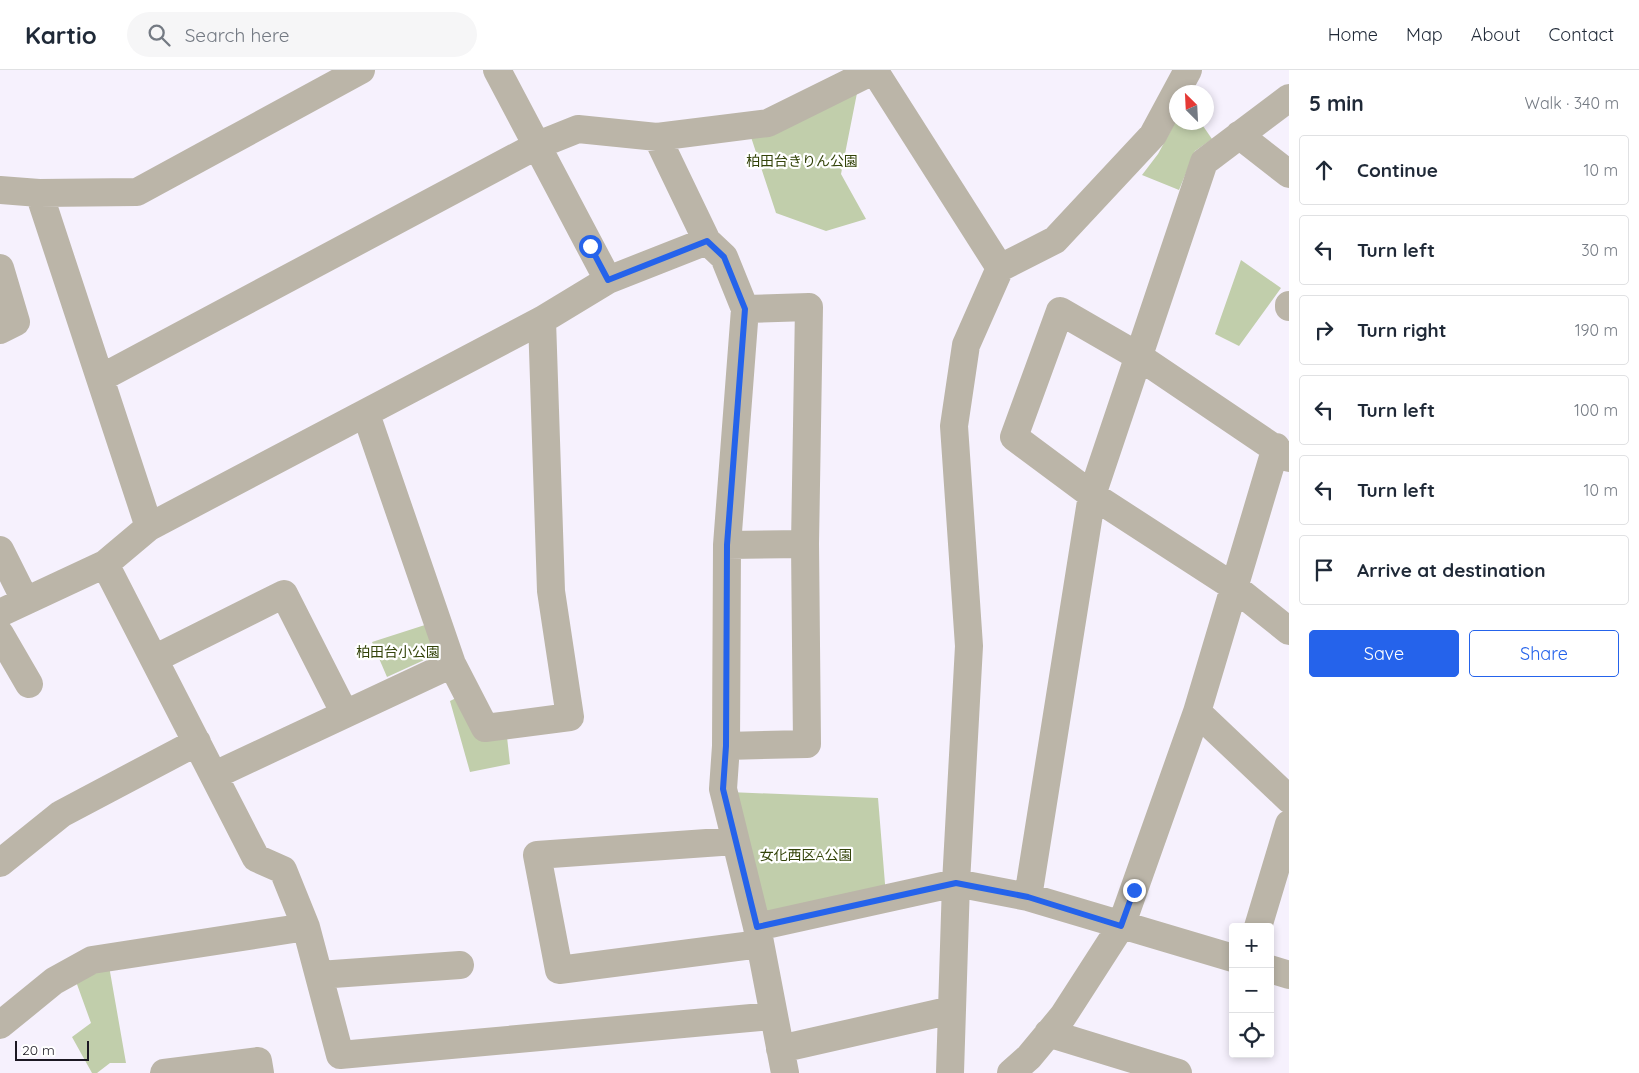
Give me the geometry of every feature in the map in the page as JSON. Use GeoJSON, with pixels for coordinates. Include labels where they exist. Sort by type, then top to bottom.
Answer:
{"type":"FeatureCollection","features":[{"type":"Feature","properties":{"kind":"street"},"geometry":{"type":"LineString","coordinates":[[0,190],[39,193],[137,192],[360,70]]}},
{"type":"Feature","properties":{"kind":"street"},"geometry":{"type":"LineString","coordinates":[[497,70],[608,280]]}},
{"type":"Feature","properties":{"kind":"street"},"geometry":{"type":"LineString","coordinates":[[101,378],[538,145],[578,129],[657,137],[768,123],[875,70],[1000,268]]}},
{"type":"Feature","properties":{"kind":"street"},"geometry":{"type":"LineString","coordinates":[[950,1073],[956,883],[969,646],[954,426],[966,345],[1000,268],[1055,240],[1153,135],[1188,70]]}},
{"type":"Feature","properties":{"kind":"street"},"geometry":{"type":"LineString","coordinates":[[1028,897],[1092,495],[1204,162],[1289,98]]}},
{"type":"Feature","properties":{"kind":"street"},"geometry":{"type":"LineString","coordinates":[[1239,135],[1289,174]]}},
{"type":"Feature","properties":{"kind":"street"},"geometry":{"type":"LineString","coordinates":[[657,137],[707,241],[724,257],[745,309],[727,545],[726,746],[723,789],[758,936],[782,1061],[952,1010]]}},
{"type":"Feature","properties":{"kind":"street"},"geometry":{"type":"LineString","coordinates":[[39,193],[149,527]]}},
{"type":"Feature","properties":{"kind":"street"},"geometry":{"type":"LineString","coordinates":[[0,613],[105,564],[149,527],[542,320],[608,280],[707,241]]}},
{"type":"Feature","properties":{"kind":"street"},"geometry":{"type":"LineString","coordinates":[[0,268],[16,322],[0,330]]}},
{"type":"Feature","properties":{"kind":"street"},"geometry":{"type":"LineString","coordinates":[[726,746],[807,744],[804,544],[809,307],[745,309]]}},
{"type":"Feature","properties":{"kind":"street"},"geometry":{"type":"LineString","coordinates":[[1011,1073],[1063,1016],[1121,926],[1197,712],[1234,587],[1282,452],[1138,356],[1060,311],[1014,437],[1092,495],[1234,587],[1289,632]]}},
{"type":"Feature","properties":{"kind":"street"},"geometry":{"type":"LineString","coordinates":[[366,414],[452,664],[486,728],[570,717],[550,591],[542,320]]}},
{"type":"Feature","properties":{"kind":"street"},"geometry":{"type":"LineString","coordinates":[[727,545],[804,544]]}},
{"type":"Feature","properties":{"kind":"street"},"geometry":{"type":"LineString","coordinates":[[0,550],[25,600]]}},
{"type":"Feature","properties":{"kind":"street"},"geometry":{"type":"LineString","coordinates":[[105,564],[256,858],[283,870],[306,927],[340,1055],[773,1016]]}},
{"type":"Feature","properties":{"kind":"street"},"geometry":{"type":"LineString","coordinates":[[154,659],[284,594],[345,714]]}},
{"type":"Feature","properties":{"kind":"street"},"geometry":{"type":"LineString","coordinates":[[0,634],[29,684]]}},
{"type":"Feature","properties":{"kind":"street"},"geometry":{"type":"LineString","coordinates":[[215,776],[452,664]]}},
{"type":"Feature","properties":{"kind":"street"},"geometry":{"type":"LineString","coordinates":[[1197,712],[1289,799]]}},
{"type":"Feature","properties":{"kind":"street"},"geometry":{"type":"LineString","coordinates":[[0,864],[61,814],[197,742]]}},
{"type":"Feature","properties":{"kind":"street"},"geometry":{"type":"LineString","coordinates":[[1259,923],[1289,824]]}},
{"type":"Feature","properties":{"kind":"street"},"geometry":{"type":"LineString","coordinates":[[736,841],[537,856],[559,970],[758,936],[956,883],[1028,897],[1229,957]]}},
{"type":"Feature","properties":{"kind":"street"},"geometry":{"type":"LineString","coordinates":[[0,1025],[54,981],[92,960],[306,927]]}},
{"type":"Feature","properties":{"kind":"street"},"geometry":{"type":"LineString","coordinates":[[318,975],[460,965]]}},
{"type":"Feature","properties":{"kind":"street"},"geometry":{"type":"LineString","coordinates":[[1274,970],[1289,975]]}},
{"type":"Feature","properties":{"kind":"street"},"geometry":{"type":"LineString","coordinates":[[1048,1033],[1178,1073]]}},
{"type":"Feature","properties":{"kind":"street"},"geometry":{"type":"LineString","coordinates":[[164,1073],[258,1061],[260,1073]]}},
{"type":"Feature","properties":{"kind":"green space","name":"柏田台きりん公園"},"geometry":{"type":"Polygon","coordinates":[[[859,83],[841,174],[866,219],[826,231],[776,213],[749,131],[859,83]]]}},
{"type":"Feature","properties":{"kind":"green space"},"geometry":{"type":"Polygon","coordinates":[[[1171,130],[1206,130],[1212,139],[1195,151],[1179,190],[1142,175],[1158,154],[1171,130]]]}},
{"type":"Feature","properties":{"kind":"green space"},"geometry":{"type":"Polygon","coordinates":[[[1241,260],[1281,288],[1239,346],[1215,334],[1241,260]]]}},
{"type":"Feature","properties":{"kind":"green space","name":"柏田台小公園"},"geometry":{"type":"Polygon","coordinates":[[[428,624],[436,646],[433,656],[387,677],[372,642],[428,624]]]}},
{"type":"Feature","properties":{"kind":"green space"},"geometry":{"type":"Polygon","coordinates":[[[456,698],[507,737],[510,764],[470,772],[450,701],[456,698]]]}},
{"type":"Feature","properties":{"kind":"green space","name":"女化西区A公園"},"geometry":{"type":"Polygon","coordinates":[[[729,792],[878,798],[886,896],[762,926],[729,792]]]}},
{"type":"Feature","properties":{"kind":"green space"},"geometry":{"type":"Polygon","coordinates":[[[109,966],[126,1063],[110,1063],[97,1073],[92,1073],[72,1037],[91,1023],[74,976],[109,966]]]}},
{"type":"Feature","properties":{"kind":"route"},"geometry":{"type":"LineString","coordinates":[[590,246],[608,280],[707,241],[724,257],[745,309],[727,545],[726,746],[723,789],[757,927],[956,883],[1028,897],[1121,926],[1134,890]]}}]}
